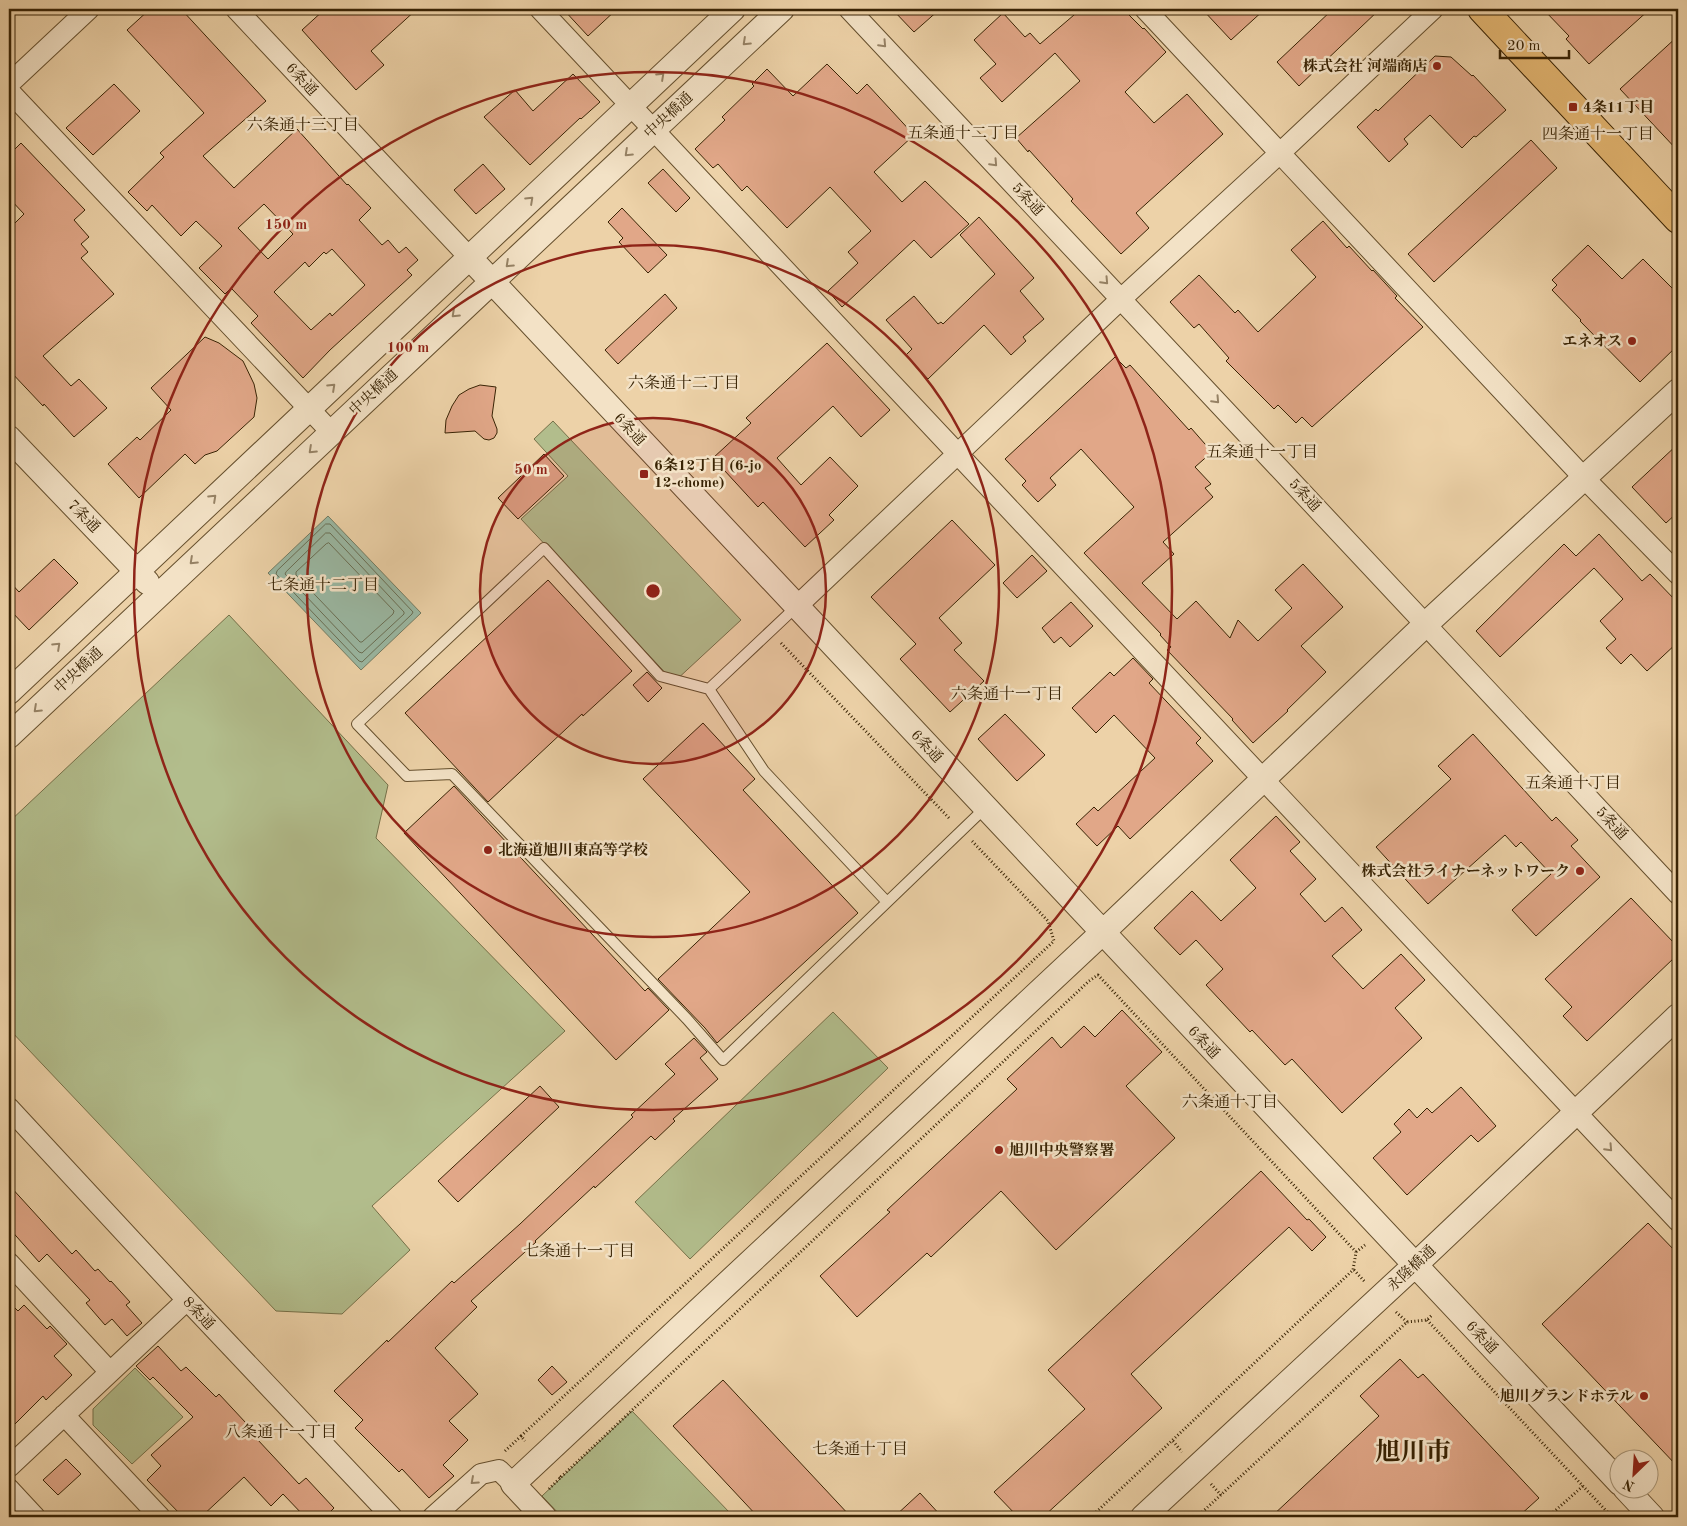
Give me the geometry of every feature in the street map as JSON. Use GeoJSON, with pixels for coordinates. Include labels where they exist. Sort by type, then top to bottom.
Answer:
{"type":"FeatureCollection","features":[{"type":"Feature","properties":{"kind":"highway"},"geometry":{"type":"LineString","coordinates":[[1482,9],[1678,218]]}},
{"type":"Feature","properties":{"kind":"street"},"geometry":{"type":"LineString","coordinates":[[9,84],[89,9]]}},
{"type":"Feature","properties":{"kind":"street","name":"6条通"},"geometry":{"type":"LineString","coordinates":[[236,9],[1414,1266],[1610,1472]]}},
{"type":"Feature","properties":{"kind":"street"},"geometry":{"type":"LineString","coordinates":[[540,9],[1678,1221]]}},
{"type":"Feature","properties":{"kind":"street"},"geometry":{"type":"LineString","coordinates":[[9,692],[733,9]]}},
{"type":"Feature","properties":{"kind":"street","name":"中央橋通"},"geometry":{"type":"LineString","coordinates":[[9,736],[782,9]]}},
{"type":"Feature","properties":{"kind":"street","name":"5条通"},"geometry":{"type":"LineString","coordinates":[[849,9],[1678,894]]}},
{"type":"Feature","properties":{"kind":"street"},"geometry":{"type":"LineString","coordinates":[[1145,9],[1585,478],[1678,574]]}},
{"type":"Feature","properties":{"kind":"street"},"geometry":{"type":"LineString","coordinates":[[796,607],[1121,299],[1433,9]]}},
{"type":"Feature","properties":{"kind":"street"},"geometry":{"type":"LineString","coordinates":[[9,91],[331,432]]}},
{"type":"Feature","properties":{"kind":"street"},"geometry":{"type":"LineString","coordinates":[[513,1484],[1102,933],[1426,624],[1678,391]]}},
{"type":"Feature","properties":{"kind":"street","name":"7条通"},"geometry":{"type":"LineString","coordinates":[[9,438],[159,594]]}},
{"type":"Feature","properties":{"kind":"street","name":"永隆橋通"},"geometry":{"type":"LineString","coordinates":[[1143,1517],[1414,1266],[1678,1016]]}},
{"type":"Feature","properties":{"kind":"street","name":"8条通"},"geometry":{"type":"LineString","coordinates":[[9,1108],[392,1517]]}},
{"type":"Feature","properties":{"kind":"street"},"geometry":{"type":"LineString","coordinates":[[9,1263],[109,1372]]}},
{"type":"Feature","properties":{"kind":"street"},"geometry":{"type":"LineString","coordinates":[[9,1467],[187,1300]]}},
{"type":"Feature","properties":{"kind":"street"},"geometry":{"type":"LineString","coordinates":[[64,1415],[160,1517]]}},
{"type":"Feature","properties":{"kind":"street"},"geometry":{"type":"LineString","coordinates":[[433,1517],[481,1474],[499,1470],[544,1517]]}},
{"type":"Feature","properties":{"kind":"street"},"geometry":{"type":"LineString","coordinates":[[9,1489],[35,1517]]}},
{"type":"Feature","properties":{"kind":"street"},"geometry":{"type":"LineString","coordinates":[[1634,1498],[1652,1517]]}},
{"type":"Feature","properties":{"kind":"lane"},"geometry":{"type":"LineString","coordinates":[[887,902],[764,771],[709,689],[660,676],[544,548],[357,724],[407,776],[452,774],[687,1019],[723,1060],[985,808]]}},
{"type":"Feature","properties":{"kind":"lane"},"geometry":{"type":"LineString","coordinates":[[709,689],[796,607]]}},
{"type":"Feature","properties":{"kind":"path"},"geometry":{"type":"LineString","coordinates":[[521,1436],[1054,941],[1048,921],[770,632]]}},
{"type":"Feature","properties":{"kind":"path"},"geometry":{"type":"LineString","coordinates":[[561,1477],[1089,980],[1098,975],[1356,1252],[1354,1270],[1091,1517]]}},
{"type":"Feature","properties":{"kind":"path"},"geometry":{"type":"LineString","coordinates":[[1196,1517],[1406,1322],[1427,1320],[1612,1517]]}},
{"type":"Feature","properties":{"kind":"path"},"geometry":{"type":"LineString","coordinates":[[1548,1517],[1583,1486]]}},
{"type":"Feature","properties":{"kind":"shaded area"},"geometry":{"type":"Polygon","coordinates":[[[553,421],[741,620],[674,682],[521,519],[568,476],[534,439],[553,421]]]}},
{"type":"Feature","properties":{"kind":"shaded area"},"geometry":{"type":"Polygon","coordinates":[[[229,615],[388,785],[376,838],[565,1031],[372,1206],[410,1250],[342,1314],[276,1311],[9,1029],[9,822],[229,615]]]}},
{"type":"Feature","properties":{"kind":"shaded area"},"geometry":{"type":"Polygon","coordinates":[[[833,1012],[888,1068],[690,1259],[635,1202],[833,1012]]]}},
{"type":"Feature","properties":{"kind":"shaded area"},"geometry":{"type":"Polygon","coordinates":[[[135,1368],[183,1417],[132,1464],[93,1425],[93,1409],[135,1368]]]}},
{"type":"Feature","properties":{"kind":"shaded area"},"geometry":{"type":"Polygon","coordinates":[[[632,1411],[730,1513],[725,1517],[562,1517],[542,1496],[632,1411]]]}},
{"type":"Feature","properties":{"kind":"water"},"geometry":{"type":"Polygon","coordinates":[[[328,516],[421,613],[361,670],[268,573],[328,516]]]}},
{"type":"Feature","properties":{"kind":"building"},"geometry":{"type":"Polygon","coordinates":[[[150,9],[181,9],[266,101],[203,156],[234,188],[297,129],[347,185],[371,208],[359,220],[382,245],[388,240],[399,253],[406,247],[418,260],[407,270],[412,275],[330,350],[303,378],[251,323],[258,316],[231,288],[225,294],[199,268],[222,246],[196,221],[181,236],[152,205],[147,211],[128,192],[164,157],[160,153],[204,113],[127,30],[150,9]],[[264,204],[238,228],[268,259],[293,234],[264,204]],[[332,249],[326,254],[324,252],[309,267],[305,262],[274,292],[311,330],[330,313],[332,316],[365,285],[332,249]]]}},
{"type":"Feature","properties":{"kind":"building"},"geometry":{"type":"Polygon","coordinates":[[[325,9],[417,9],[371,51],[384,65],[356,90],[302,30],[325,9]]]}},
{"type":"Feature","properties":{"kind":"building"},"geometry":{"type":"Polygon","coordinates":[[[563,9],[617,9],[588,36],[563,9]]]}},
{"type":"Feature","properties":{"kind":"building"},"geometry":{"type":"Polygon","coordinates":[[[892,9],[940,9],[914,32],[892,9]]]}},
{"type":"Feature","properties":{"kind":"building"},"geometry":{"type":"Polygon","coordinates":[[[1081,9],[1123,9],[1166,52],[1125,92],[1154,123],[1187,94],[1223,134],[1136,213],[1149,228],[1121,254],[1071,201],[1073,199],[1029,150],[1028,152],[1016,138],[1080,81],[1055,53],[1002,102],[980,78],[996,64],[974,40],[1003,13],[1025,37],[1030,33],[1040,44],[1081,9]]]}},
{"type":"Feature","properties":{"kind":"building"},"geometry":{"type":"Polygon","coordinates":[[[1202,9],[1265,9],[1231,40],[1202,9]]]}},
{"type":"Feature","properties":{"kind":"building"},"geometry":{"type":"Polygon","coordinates":[[[1333,9],[1380,9],[1299,86],[1277,62],[1333,9]]]}},
{"type":"Feature","properties":{"kind":"building"},"geometry":{"type":"Polygon","coordinates":[[[1543,9],[1650,9],[1589,64],[1566,39],[1569,36],[1543,9]]]}},
{"type":"Feature","properties":{"kind":"building"},"geometry":{"type":"Polygon","coordinates":[[[1678,36],[1678,151],[1620,89],[1678,36]]]}},
{"type":"Feature","properties":{"kind":"building"},"geometry":{"type":"Polygon","coordinates":[[[1435,56],[1451,57],[1473,75],[1506,110],[1462,148],[1430,115],[1404,139],[1408,144],[1389,162],[1357,127],[1376,109],[1378,111],[1435,56]]]}},
{"type":"Feature","properties":{"kind":"building"},"geometry":{"type":"Polygon","coordinates":[[[827,64],[857,94],[867,84],[914,135],[874,172],[902,202],[925,181],[969,224],[931,258],[914,240],[842,307],[828,291],[858,263],[848,252],[871,231],[830,187],[787,228],[747,186],[742,191],[718,164],[713,168],[695,149],[725,120],[722,117],[754,86],[752,84],[767,69],[793,96],[827,64]]]}},
{"type":"Feature","properties":{"kind":"building"},"geometry":{"type":"Polygon","coordinates":[[[573,74],[600,102],[530,165],[484,117],[515,90],[533,111],[573,74]]]}},
{"type":"Feature","properties":{"kind":"building"},"geometry":{"type":"Polygon","coordinates":[[[114,84],[140,111],[93,155],[66,128],[114,84]]]}},
{"type":"Feature","properties":{"kind":"building"},"geometry":{"type":"Polygon","coordinates":[[[1531,140],[1557,168],[1434,282],[1408,254],[1531,140]]]}},
{"type":"Feature","properties":{"kind":"building"},"geometry":{"type":"Polygon","coordinates":[[[21,143],[85,210],[74,220],[89,237],[81,244],[88,252],[81,258],[114,294],[43,356],[71,386],[79,379],[107,408],[74,437],[9,370],[9,229],[24,214],[9,198],[9,155],[21,143]]]}},
{"type":"Feature","properties":{"kind":"building"},"geometry":{"type":"Polygon","coordinates":[[[483,164],[505,189],[476,214],[454,190],[483,164]]]}},
{"type":"Feature","properties":{"kind":"building"},"geometry":{"type":"Polygon","coordinates":[[[663,169],[690,198],[676,212],[648,183],[663,169]]]}},
{"type":"Feature","properties":{"kind":"building"},"geometry":{"type":"Polygon","coordinates":[[[622,208],[667,255],[648,273],[619,242],[623,238],[608,222],[622,208]]]}},
{"type":"Feature","properties":{"kind":"building"},"geometry":{"type":"Polygon","coordinates":[[[979,217],[1034,278],[1020,291],[1044,319],[1023,337],[1026,341],[1011,355],[984,325],[928,379],[906,355],[912,349],[886,320],[914,296],[938,324],[941,322],[943,324],[995,274],[960,235],[979,217]]]}},
{"type":"Feature","properties":{"kind":"building"},"geometry":{"type":"Polygon","coordinates":[[[1323,221],[1347,248],[1349,246],[1373,270],[1397,296],[1395,298],[1423,327],[1312,427],[1302,417],[1296,423],[1278,405],[1274,409],[1226,361],[1229,358],[1199,324],[1194,328],[1170,302],[1199,275],[1235,313],[1238,310],[1258,332],[1316,277],[1291,250],[1323,221]]]}},
{"type":"Feature","properties":{"kind":"building"},"geometry":{"type":"Polygon","coordinates":[[[1588,245],[1622,279],[1643,259],[1678,294],[1678,345],[1640,382],[1552,290],[1557,285],[1552,280],[1588,245]]]}},
{"type":"Feature","properties":{"kind":"building"},"geometry":{"type":"Polygon","coordinates":[[[665,294],[677,308],[618,364],[605,350],[665,294]]]}},
{"type":"Feature","properties":{"kind":"building"},"geometry":{"type":"Polygon","coordinates":[[[205,337],[219,343],[243,361],[254,384],[257,398],[254,417],[217,451],[205,455],[195,464],[185,454],[139,498],[108,464],[137,437],[140,440],[171,410],[151,388],[205,337]]]}},
{"type":"Feature","properties":{"kind":"building"},"geometry":{"type":"Polygon","coordinates":[[[827,343],[890,410],[861,437],[833,406],[777,458],[801,485],[830,457],[858,486],[829,515],[834,520],[805,547],[763,502],[758,507],[713,458],[751,423],[746,418],[827,343]]]}},
{"type":"Feature","properties":{"kind":"building"},"geometry":{"type":"Polygon","coordinates":[[[1115,357],[1126,368],[1130,365],[1189,430],[1191,428],[1212,452],[1195,467],[1211,484],[1205,488],[1213,497],[1163,542],[1174,554],[1142,583],[1177,619],[1196,601],[1230,638],[1238,620],[1258,641],[1292,608],[1275,590],[1303,564],[1343,607],[1301,646],[1326,672],[1253,743],[1233,719],[1167,650],[1171,647],[1161,634],[1084,553],[1134,507],[1081,449],[1050,478],[1056,485],[1038,502],[1022,485],[1026,481],[1005,459],[1115,357]]]}},
{"type":"Feature","properties":{"kind":"building"},"geometry":{"type":"Polygon","coordinates":[[[480,385],[496,387],[492,416],[497,429],[494,438],[484,439],[475,431],[445,433],[446,420],[459,395],[480,385]]]}},
{"type":"Feature","properties":{"kind":"building"},"geometry":{"type":"Polygon","coordinates":[[[1678,444],[1678,512],[1666,523],[1632,487],[1678,444]]]}},
{"type":"Feature","properties":{"kind":"building"},"geometry":{"type":"Polygon","coordinates":[[[544,454],[564,476],[518,519],[498,498],[544,454]]]}},
{"type":"Feature","properties":{"kind":"building"},"geometry":{"type":"Polygon","coordinates":[[[952,520],[995,565],[939,618],[962,643],[954,650],[984,681],[950,712],[900,659],[916,644],[871,597],[952,520]]]}},
{"type":"Feature","properties":{"kind":"building"},"geometry":{"type":"Polygon","coordinates":[[[1599,534],[1642,581],[1650,574],[1678,603],[1678,642],[1647,671],[1631,654],[1621,664],[1606,648],[1616,639],[1600,621],[1623,599],[1594,568],[1500,657],[1476,631],[1564,544],[1576,556],[1599,534]]]}},
{"type":"Feature","properties":{"kind":"building"},"geometry":{"type":"Polygon","coordinates":[[[1032,555],[1047,571],[1017,598],[1003,583],[1032,555]]]}},
{"type":"Feature","properties":{"kind":"building"},"geometry":{"type":"Polygon","coordinates":[[[54,559],[78,583],[29,630],[9,609],[9,581],[19,592],[54,559]]]}},
{"type":"Feature","properties":{"kind":"building"},"geometry":{"type":"Polygon","coordinates":[[[548,580],[632,671],[583,716],[582,714],[488,802],[405,713],[548,580]]]}},
{"type":"Feature","properties":{"kind":"building"},"geometry":{"type":"Polygon","coordinates":[[[1071,602],[1093,626],[1070,647],[1061,637],[1054,643],[1042,628],[1071,602]]]}},
{"type":"Feature","properties":{"kind":"building"},"geometry":{"type":"Polygon","coordinates":[[[1133,658],[1153,679],[1149,683],[1201,738],[1196,743],[1213,761],[1130,839],[1118,826],[1097,846],[1076,824],[1094,807],[1098,811],[1155,758],[1114,715],[1096,733],[1072,708],[1110,672],[1114,676],[1133,658]]]}},
{"type":"Feature","properties":{"kind":"building"},"geometry":{"type":"Polygon","coordinates":[[[647,672],[662,688],[648,702],[633,685],[647,672]]]}},
{"type":"Feature","properties":{"kind":"building"},"geometry":{"type":"Polygon","coordinates":[[[1005,714],[1045,755],[1017,781],[978,739],[1005,714]]]}},
{"type":"Feature","properties":{"kind":"building"},"geometry":{"type":"Polygon","coordinates":[[[703,723],[755,779],[743,790],[858,913],[717,1043],[658,979],[750,892],[643,779],[703,723]]]}},
{"type":"Feature","properties":{"kind":"building"},"geometry":{"type":"Polygon","coordinates":[[[1473,734],[1552,821],[1556,817],[1578,840],[1571,846],[1600,877],[1536,936],[1512,910],[1551,874],[1521,842],[1516,847],[1505,835],[1428,904],[1376,847],[1451,779],[1438,766],[1473,734]]]}},
{"type":"Feature","properties":{"kind":"building"},"geometry":{"type":"Polygon","coordinates":[[[454,786],[645,991],[648,988],[669,1010],[616,1060],[404,833],[454,786]]]}},
{"type":"Feature","properties":{"kind":"building"},"geometry":{"type":"Polygon","coordinates":[[[1276,816],[1300,842],[1290,851],[1316,879],[1300,894],[1325,922],[1342,907],[1362,930],[1332,956],[1363,989],[1401,954],[1425,980],[1395,1008],[1422,1038],[1342,1113],[1292,1059],[1285,1065],[1252,1030],[1250,1032],[1206,985],[1223,969],[1196,940],[1180,955],[1154,928],[1192,891],[1221,921],[1256,888],[1230,860],[1276,816]]]}},
{"type":"Feature","properties":{"kind":"building"},"geometry":{"type":"Polygon","coordinates":[[[1631,898],[1675,944],[1674,958],[1587,1041],[1563,1016],[1572,1007],[1545,979],[1631,898]]]}},
{"type":"Feature","properties":{"kind":"building"},"geometry":{"type":"Polygon","coordinates":[[[1122,1010],[1162,1052],[1126,1086],[1175,1138],[1056,1250],[1001,1191],[931,1257],[927,1253],[857,1317],[820,1276],[890,1212],[887,1210],[1017,1089],[1007,1079],[1052,1037],[1061,1048],[1084,1026],[1095,1037],[1122,1010]]]}},
{"type":"Feature","properties":{"kind":"building"},"geometry":{"type":"Polygon","coordinates":[[[694,1038],[707,1052],[700,1058],[718,1079],[673,1119],[675,1121],[655,1140],[651,1136],[595,1188],[594,1186],[471,1301],[477,1307],[435,1348],[478,1394],[449,1421],[468,1440],[443,1465],[454,1476],[429,1498],[402,1469],[399,1472],[355,1428],[363,1420],[334,1391],[452,1281],[454,1283],[520,1224],[633,1117],[631,1115],[675,1074],[665,1064],[694,1038]]]}},
{"type":"Feature","properties":{"kind":"building"},"geometry":{"type":"Polygon","coordinates":[[[540,1086],[559,1107],[458,1202],[438,1181],[540,1086]]]}},
{"type":"Feature","properties":{"kind":"building"},"geometry":{"type":"Polygon","coordinates":[[[1461,1087],[1496,1126],[1478,1142],[1471,1135],[1407,1195],[1373,1158],[1401,1132],[1394,1124],[1409,1109],[1417,1118],[1427,1108],[1432,1113],[1461,1087]]]}},
{"type":"Feature","properties":{"kind":"building"},"geometry":{"type":"Polygon","coordinates":[[[1261,1171],[1307,1220],[1309,1219],[1326,1237],[1312,1251],[1289,1227],[1131,1374],[1162,1408],[1043,1517],[1018,1517],[994,1492],[1085,1409],[1048,1370],[1261,1171]]]}},
{"type":"Feature","properties":{"kind":"building"},"geometry":{"type":"Polygon","coordinates":[[[9,1185],[72,1254],[76,1250],[95,1271],[98,1269],[111,1281],[130,1302],[126,1305],[142,1323],[127,1336],[112,1319],[105,1325],[86,1303],[90,1300],[47,1254],[39,1262],[9,1228],[9,1185]]]}},
{"type":"Feature","properties":{"kind":"building","name":"旭川グランドホテル"},"geometry":{"type":"Polygon","coordinates":[[[1648,1223],[1678,1254],[1678,1467],[1660,1448],[1542,1324],[1648,1223]]]}},
{"type":"Feature","properties":{"kind":"building"},"geometry":{"type":"Polygon","coordinates":[[[9,1302],[18,1311],[24,1305],[47,1329],[50,1326],[67,1344],[54,1356],[72,1375],[46,1400],[43,1396],[9,1430],[9,1302]]]}},
{"type":"Feature","properties":{"kind":"building"},"geometry":{"type":"Polygon","coordinates":[[[158,1346],[181,1371],[186,1367],[216,1397],[219,1394],[299,1484],[306,1478],[334,1508],[325,1517],[305,1517],[283,1494],[271,1506],[244,1477],[201,1517],[183,1517],[147,1480],[161,1466],[151,1455],[193,1417],[153,1377],[150,1380],[136,1366],[158,1346]]]}},
{"type":"Feature","properties":{"kind":"building"},"geometry":{"type":"Polygon","coordinates":[[[1400,1359],[1418,1378],[1423,1374],[1539,1498],[1518,1517],[1271,1517],[1379,1416],[1360,1396],[1400,1359]]]}},
{"type":"Feature","properties":{"kind":"building"},"geometry":{"type":"Polygon","coordinates":[[[552,1366],[567,1382],[552,1395],[538,1380],[552,1366]]]}},
{"type":"Feature","properties":{"kind":"building"},"geometry":{"type":"Polygon","coordinates":[[[723,1380],[851,1517],[758,1517],[673,1426],[723,1380]]]}},
{"type":"Feature","properties":{"kind":"building"},"geometry":{"type":"Polygon","coordinates":[[[66,1459],[81,1474],[58,1495],[43,1480],[66,1459]]]}},
{"type":"Feature","properties":{"kind":"building"},"geometry":{"type":"Polygon","coordinates":[[[920,1493],[942,1517],[894,1517],[920,1493]]]}},
{"type":"Feature","properties":{"kind":"place","name":"株式会社 河端商店"},"geometry":{"type":"Point","coordinates":[1437,66]}},
{"type":"Feature","properties":{"kind":"place","name":"4条11丁目"},"geometry":{"type":"Point","coordinates":[1573,107]}},
{"type":"Feature","properties":{"kind":"place","name":"エネオス"},"geometry":{"type":"Point","coordinates":[1632,341]}},
{"type":"Feature","properties":{"kind":"place","name":"6条12丁目 (6-jo 12-chome)"},"geometry":{"type":"Point","coordinates":[644,474]}},
{"type":"Feature","properties":{"kind":"place","name":"北海道旭川東高等学校"},"geometry":{"type":"Point","coordinates":[488,850]}},
{"type":"Feature","properties":{"kind":"place","name":"株式会社ライナーネットワーク"},"geometry":{"type":"Point","coordinates":[1580,871]}},
{"type":"Feature","properties":{"kind":"place","name":"旭川中央警察署"},"geometry":{"type":"Point","coordinates":[999,1150]}},
{"type":"Feature","properties":{"kind":"place","name":"旭川グランドホテル"},"geometry":{"type":"Point","coordinates":[1644,1396]}},
{"type":"Feature","properties":{"kind":"district","name":"六条通十三丁目"},"geometry":{"type":"Point","coordinates":[303,124]}},
{"type":"Feature","properties":{"kind":"district","name":"五条通十二丁目"},"geometry":{"type":"Point","coordinates":[963,132]}},
{"type":"Feature","properties":{"kind":"district","name":"四条通十一丁目"},"geometry":{"type":"Point","coordinates":[1598,133]}},
{"type":"Feature","properties":{"kind":"district","name":"六条通十二丁目"},"geometry":{"type":"Point","coordinates":[684,382]}},
{"type":"Feature","properties":{"kind":"district","name":"五条通十一丁目"},"geometry":{"type":"Point","coordinates":[1262,451]}},
{"type":"Feature","properties":{"kind":"district","name":"七条通十二丁目"},"geometry":{"type":"Point","coordinates":[323,584]}},
{"type":"Feature","properties":{"kind":"district","name":"六条通十一丁目"},"geometry":{"type":"Point","coordinates":[1007,693]}},
{"type":"Feature","properties":{"kind":"district","name":"五条通十丁目"},"geometry":{"type":"Point","coordinates":[1573,782]}},
{"type":"Feature","properties":{"kind":"district","name":"六条通十丁目"},"geometry":{"type":"Point","coordinates":[1230,1101]}},
{"type":"Feature","properties":{"kind":"district","name":"七条通十一丁目"},"geometry":{"type":"Point","coordinates":[579,1250]}},
{"type":"Feature","properties":{"kind":"district","name":"八条通十一丁目"},"geometry":{"type":"Point","coordinates":[281,1431]}},
{"type":"Feature","properties":{"kind":"district","name":"七条通十丁目"},"geometry":{"type":"Point","coordinates":[860,1448]}},
{"type":"Feature","properties":{"kind":"district","name":"旭川市"},"geometry":{"type":"Point","coordinates":[1413,1451]}}]}
